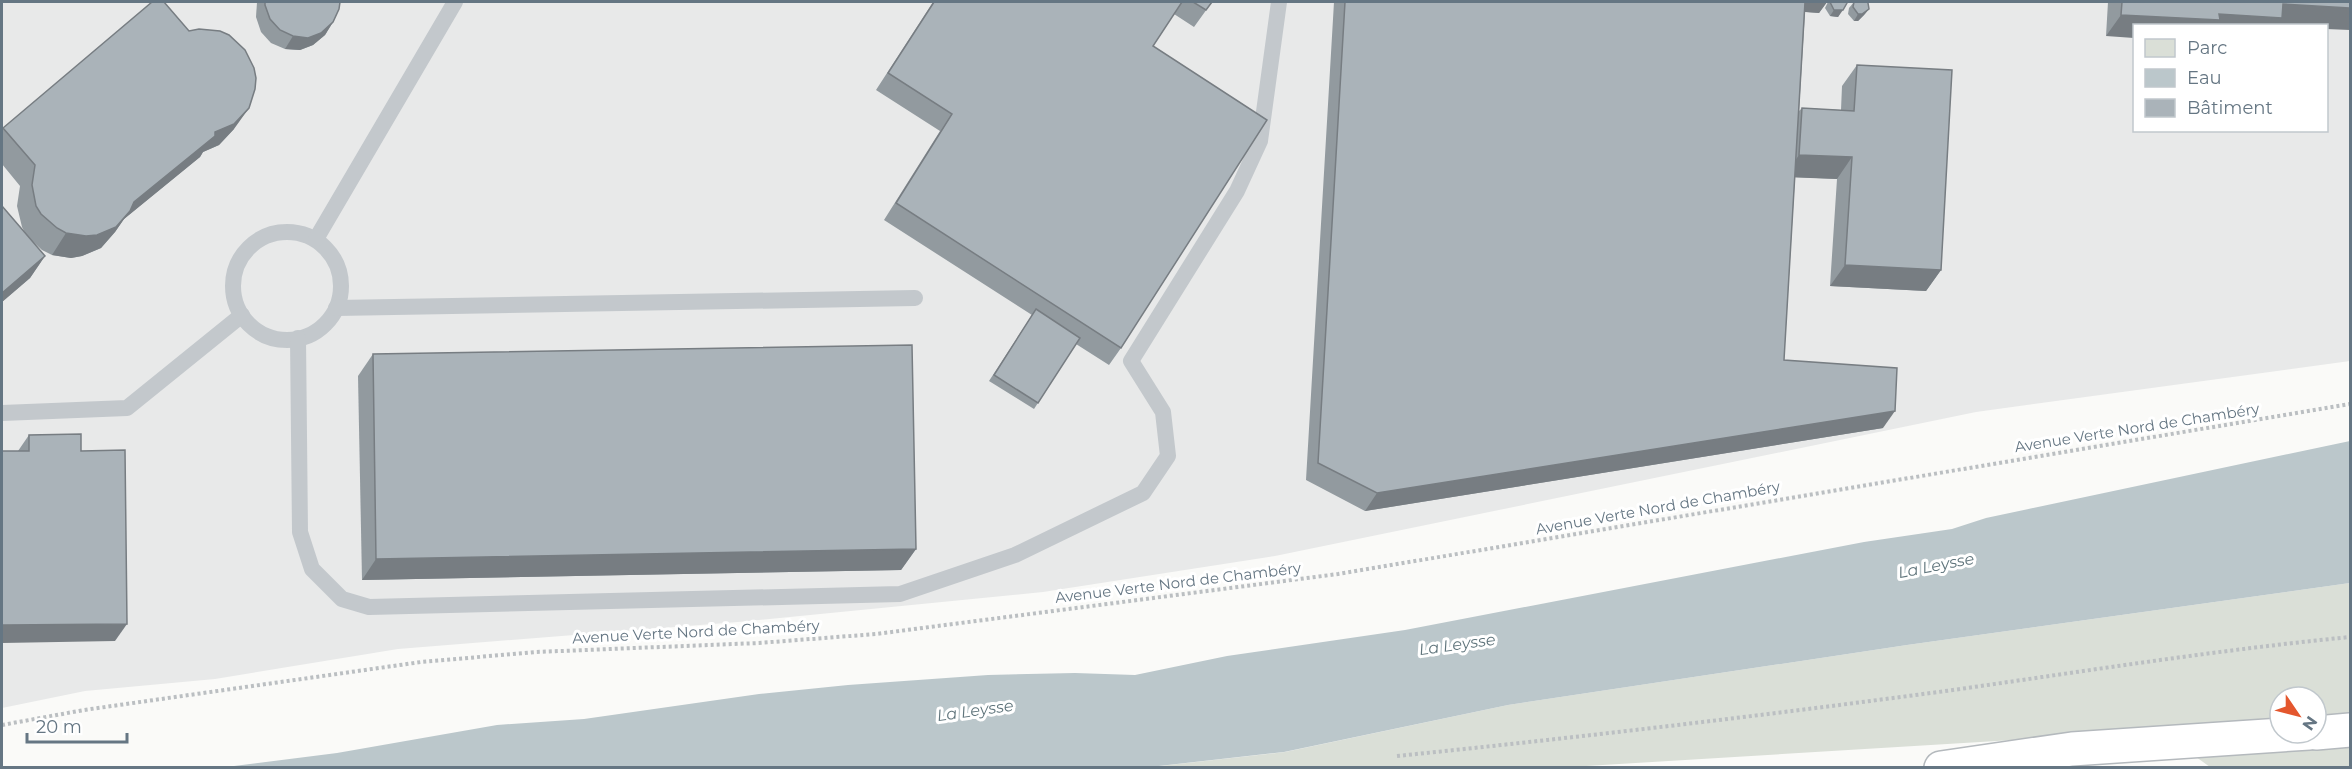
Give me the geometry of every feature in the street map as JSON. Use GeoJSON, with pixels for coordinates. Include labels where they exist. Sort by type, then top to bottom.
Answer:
{"type":"FeatureCollection","features":[{"type":"Feature","properties":{"kind":"highway"},"geometry":{"type":"LineString","coordinates":[[2328,731],[2350,730]]}},
{"type":"Feature","properties":{"kind":"highway"},"geometry":{"type":"LineString","coordinates":[[1941,768],[2072,749],[2268,736]]}},
{"type":"Feature","properties":{"kind":"lane"},"geometry":{"type":"LineString","coordinates":[[316,239],[455,2]]}},
{"type":"Feature","properties":{"kind":"lane"},"geometry":{"type":"LineString","coordinates":[[298,338],[300,532],[312,569],[342,599],[369,607],[900,594],[1015,555],[1143,493],[1168,456],[1163,412],[1131,361],[1238,191],[1260,141],[1279,2]]}},
{"type":"Feature","properties":{"kind":"lane"},"geometry":{"type":"LineString","coordinates":[[281,232],[298,233],[316,239],[328,250],[341,278],[341,294],[336,308],[314,333],[282,340],[266,336],[252,327],[242,315],[234,298],[233,280],[238,262],[248,248],[263,237],[281,232]]}},
{"type":"Feature","properties":{"kind":"lane"},"geometry":{"type":"LineString","coordinates":[[336,308],[915,298]]}},
{"type":"Feature","properties":{"kind":"lane"},"geometry":{"type":"LineString","coordinates":[[2,413],[127,408],[242,315]]}},
{"type":"Feature","properties":{"kind":"path","name":"Avenue Verte Nord de Chambéry"},"geometry":{"type":"LineString","coordinates":[[2,725],[84,710],[421,662],[536,652],[759,643],[876,634],[1338,574],[2350,404]]}},
{"type":"Feature","properties":{"kind":"path"},"geometry":{"type":"LineString","coordinates":[[1397,756],[1656,729],[2246,647],[2350,637]]}},
{"type":"Feature","properties":{"kind":"shaded area"},"geometry":{"type":"Polygon","coordinates":[[[2,2],[2350,2],[2350,361],[1976,412],[1275,556],[1043,592],[738,622],[398,649],[215,679],[85,691],[2,708],[2,2]]]}},
{"type":"Feature","properties":{"kind":"green space"},"geometry":{"type":"Polygon","coordinates":[[[2350,583],[2350,767],[2210,767],[2160,731],[1570,767],[1142,768],[1285,752],[1508,705],[1907,645],[2350,583]]]}},
{"type":"Feature","properties":{"kind":"water","name":"La Leysse"},"geometry":{"type":"Polygon","coordinates":[[[2350,441],[2350,583],[1907,645],[1508,705],[1284,752],[1141,768],[226,767],[337,753],[497,725],[584,719],[759,694],[988,675],[1075,673],[1135,675],[1227,656],[1405,630],[1864,542],[1952,529],[1986,518],[2350,441]]]}},
{"type":"Feature","properties":{"kind":"building"},"geometry":{"type":"Polygon","coordinates":[[[152,2],[164,2],[189,31],[199,29],[220,31],[229,35],[245,50],[256,78],[249,108],[234,124],[215,132],[215,136],[134,202],[130,211],[116,227],[97,235],[66,233],[41,214],[36,206],[32,185],[35,165],[3,128],[152,2]]]}},
{"type":"Feature","properties":{"kind":"building"},"geometry":{"type":"Polygon","coordinates":[[[265,2],[340,2],[333,22],[321,33],[308,38],[293,36],[280,30],[270,19],[265,2]]]}},
{"type":"Feature","properties":{"kind":"building"},"geometry":{"type":"Polygon","coordinates":[[[934,2],[1182,2],[1153,46],[1267,120],[1121,348],[896,203],[952,114],[888,73],[934,2]]]}},
{"type":"Feature","properties":{"kind":"building"},"geometry":{"type":"Polygon","coordinates":[[[1193,2],[1212,2],[1206,10],[1193,2]]]}},
{"type":"Feature","properties":{"kind":"building"},"geometry":{"type":"Polygon","coordinates":[[[1345,2],[1805,2],[1784,360],[1897,368],[1895,411],[1377,493],[1318,463],[1345,2]]]}},
{"type":"Feature","properties":{"kind":"building"},"geometry":{"type":"Polygon","coordinates":[[[1830,2],[1847,3],[1843,10],[1834,10],[1830,2]]]}},
{"type":"Feature","properties":{"kind":"building"},"geometry":{"type":"Polygon","coordinates":[[[1854,2],[1867,2],[1869,9],[1858,14],[1853,7],[1854,2]]]}},
{"type":"Feature","properties":{"kind":"building"},"geometry":{"type":"Polygon","coordinates":[[[2122,2],[2350,2],[2350,8],[2283,4],[2282,18],[2219,14],[2220,20],[2121,15],[2122,2]]]}},
{"type":"Feature","properties":{"kind":"building"},"geometry":{"type":"Polygon","coordinates":[[[1857,65],[1952,70],[1941,270],[1845,265],[1852,157],[1799,155],[1802,108],[1854,111],[1857,65]]]}},
{"type":"Feature","properties":{"kind":"building"},"geometry":{"type":"Polygon","coordinates":[[[2,206],[45,256],[2,293],[2,206]]]}},
{"type":"Feature","properties":{"kind":"building"},"geometry":{"type":"Polygon","coordinates":[[[1036,309],[1080,338],[1038,403],[994,375],[1036,309]]]}},
{"type":"Feature","properties":{"kind":"building"},"geometry":{"type":"Polygon","coordinates":[[[912,345],[916,549],[376,559],[373,354],[912,345]]]}},
{"type":"Feature","properties":{"kind":"building"},"geometry":{"type":"Polygon","coordinates":[[[81,434],[81,451],[125,450],[127,624],[2,625],[2,451],[29,451],[29,435],[81,434]]]}}]}
